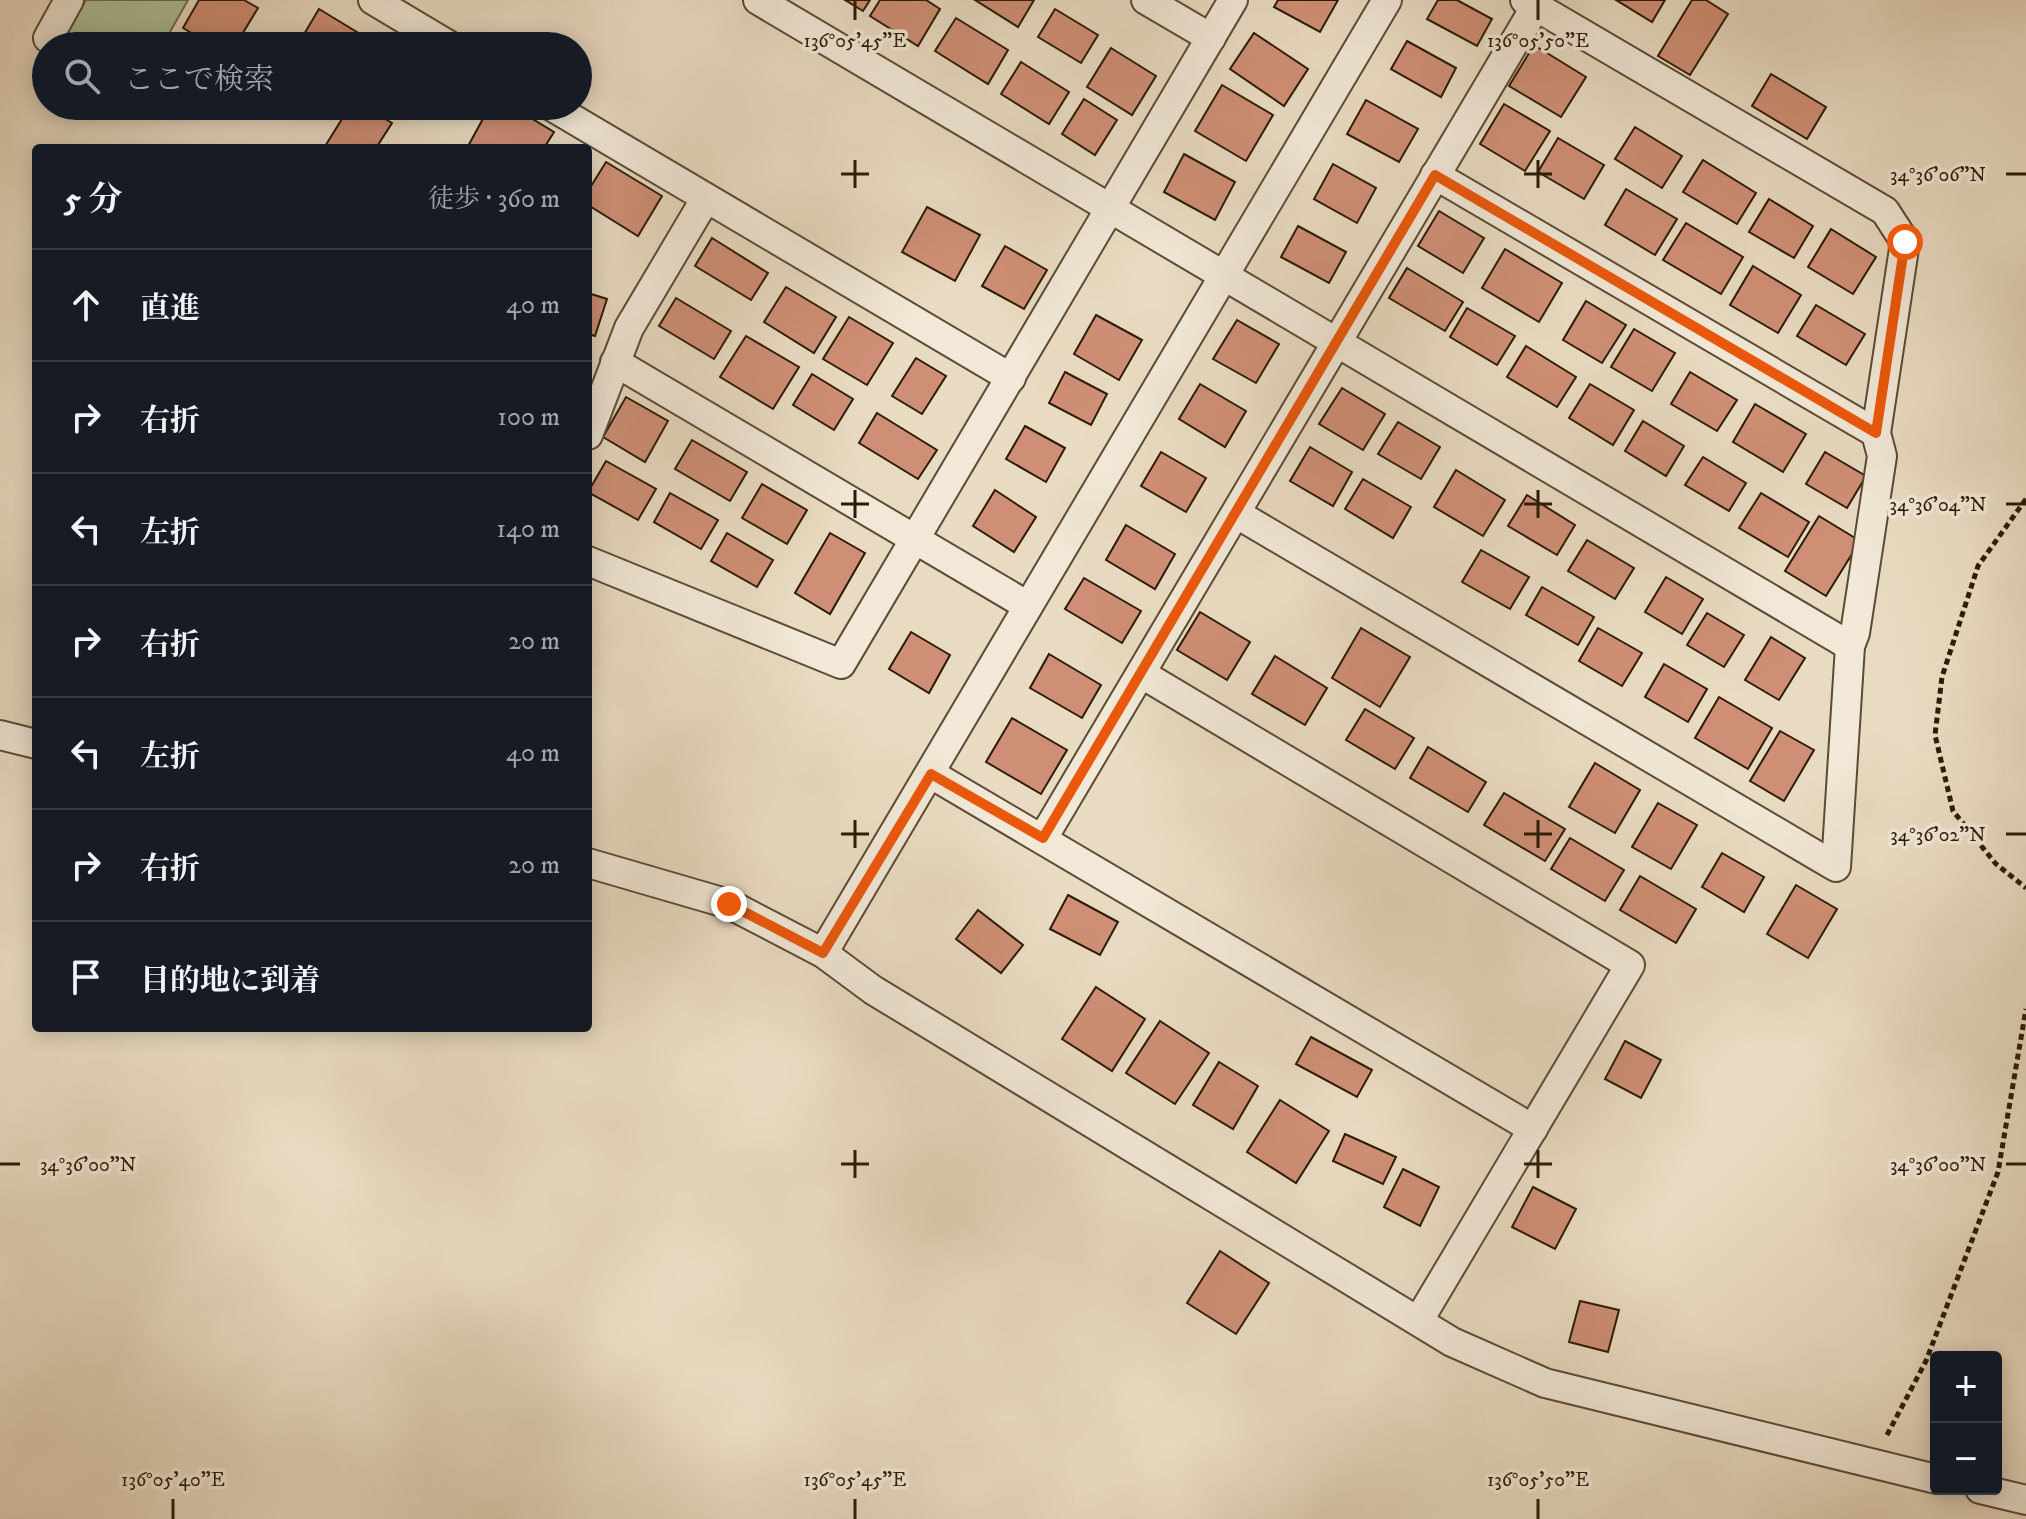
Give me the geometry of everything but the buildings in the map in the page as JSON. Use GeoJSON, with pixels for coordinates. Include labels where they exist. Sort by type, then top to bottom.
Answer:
{"type":"FeatureCollection","features":[{"type":"Feature","properties":{"kind":"street"},"geometry":{"type":"LineString","coordinates":[[51,32],[69,0]]}},
{"type":"Feature","properties":{"kind":"street"},"geometry":{"type":"LineString","coordinates":[[373,0],[427,32]]}},
{"type":"Feature","properties":{"kind":"street"},"geometry":{"type":"LineString","coordinates":[[758,0],[1850,646]]}},
{"type":"Feature","properties":{"kind":"street"},"geometry":{"type":"LineString","coordinates":[[1146,0],[1211,38]]}},
{"type":"Feature","properties":{"kind":"street"},"geometry":{"type":"LineString","coordinates":[[592,563],[841,664],[1233,0]]}},
{"type":"Feature","properties":{"kind":"street"},"geometry":{"type":"LineString","coordinates":[[823,953],[1387,0]]}},
{"type":"Feature","properties":{"kind":"street"},"geometry":{"type":"LineString","coordinates":[[1043,838],[1237,514],[1435,175],[1531,3],[1885,211],[1905,242],[1876,433],[1882,456],[1855,633],[1850,646],[1836,867],[1237,514]]}},
{"type":"Feature","properties":{"kind":"street"},"geometry":{"type":"LineString","coordinates":[[575,120],[1011,378]]}},
{"type":"Feature","properties":{"kind":"street"},"geometry":{"type":"LineString","coordinates":[[1435,175],[1876,433]]}},
{"type":"Feature","properties":{"kind":"street"},"geometry":{"type":"LineString","coordinates":[[592,424],[629,328],[706,198]]}},
{"type":"Feature","properties":{"kind":"street"},"geometry":{"type":"LineString","coordinates":[[615,362],[1028,606]]}},
{"type":"Feature","properties":{"kind":"street"},"geometry":{"type":"LineString","coordinates":[[1142,674],[1630,965],[1419,1320]]}},
{"type":"Feature","properties":{"kind":"street"},"geometry":{"type":"LineString","coordinates":[[0,735],[32,743]]}},
{"type":"Feature","properties":{"kind":"street"},"geometry":{"type":"LineString","coordinates":[[931,774],[1533,1129]]}},
{"type":"Feature","properties":{"kind":"street"},"geometry":{"type":"LineString","coordinates":[[592,864],[729,904],[823,953],[873,990],[1452,1342],[1545,1383],[1930,1478]]}},
{"type":"Feature","properties":{"kind":"street"},"geometry":{"type":"LineString","coordinates":[[2002,1494],[2026,1500]]}},
{"type":"Feature","properties":{"kind":"path"},"geometry":{"type":"LineString","coordinates":[[2026,499],[1978,566],[1942,677],[1935,735],[1953,811],[1996,864],[2026,888]]}},
{"type":"Feature","properties":{"kind":"path"},"geometry":{"type":"LineString","coordinates":[[1872,1464],[1926,1361],[1998,1172],[2026,1009]]}},
{"type":"Feature","properties":{"kind":"green space"},"geometry":{"type":"Polygon","coordinates":[[[86,0],[188,0],[170,32],[67,32],[86,0]]]}},
{"type":"Feature","properties":{"kind":"route"},"geometry":{"type":"LineString","coordinates":[[729,904],[823,953],[931,774],[1043,838],[1435,175],[1876,433],[1905,242]]}}]}
